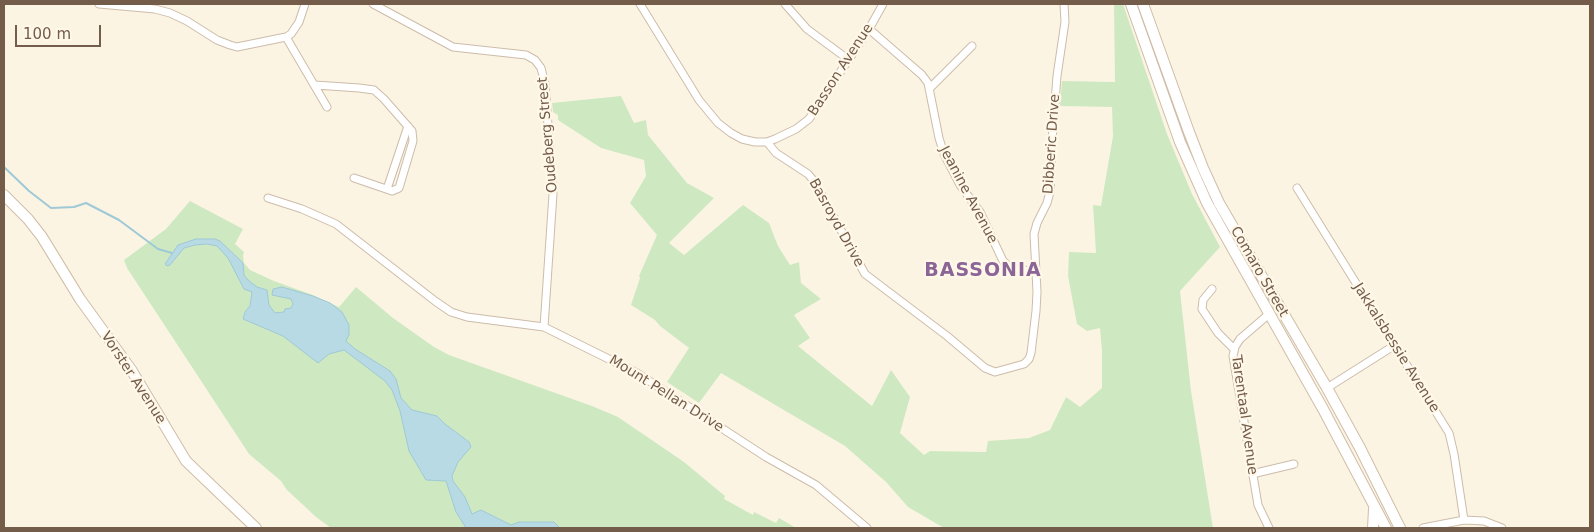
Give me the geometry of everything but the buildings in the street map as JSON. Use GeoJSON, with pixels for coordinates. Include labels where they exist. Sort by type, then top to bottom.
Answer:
{"type":"FeatureCollection","features":[{"type":"Feature","properties":{"kind":"street"},"geometry":{"type":"LineString","coordinates":[[99,4],[155,9],[170,13],[187,21],[217,40],[234,46],[286,37],[296,29],[305,4]]}},
{"type":"Feature","properties":{"kind":"street","name":"Oudeberg Street"},"geometry":{"type":"LineString","coordinates":[[373,4],[453,47],[526,55],[532,58],[540,68],[544,76],[546,93],[553,194],[544,327]]}},
{"type":"Feature","properties":{"kind":"street"},"geometry":{"type":"LineString","coordinates":[[640,4],[699,100],[718,122],[730,133],[742,139],[766,142]]}},
{"type":"Feature","properties":{"kind":"street"},"geometry":{"type":"LineString","coordinates":[[785,4],[807,29],[849,60]]}},
{"type":"Feature","properties":{"kind":"street","name":"Basson Avenue"},"geometry":{"type":"LineString","coordinates":[[766,142],[784,136],[805,124],[869,29],[882,4]]}},
{"type":"Feature","properties":{"kind":"street","name":"Dibberic Drive"},"geometry":{"type":"LineString","coordinates":[[1018,366],[1027,362],[1031,353],[1036,311],[1034,234],[1050,192],[1057,76],[1065,22],[1064,4]]}},
{"type":"Feature","properties":{"kind":"street","name":"Comaro Street"},"geometry":{"type":"LineString","coordinates":[[1131,4],[1180,142],[1214,218],[1339,438],[1386,528]]}},
{"type":"Feature","properties":{"kind":"street","name":"Comaro Street"},"geometry":{"type":"LineString","coordinates":[[1144,4],[1189,132],[1215,194],[1242,244],[1327,388],[1400,528]]}},
{"type":"Feature","properties":{"kind":"street","name":"Jeanine Avenue"},"geometry":{"type":"LineString","coordinates":[[869,29],[922,75],[930,88],[939,138],[944,154],[960,185],[980,212],[1003,261],[1011,268],[1036,272]]}},
{"type":"Feature","properties":{"kind":"street"},"geometry":{"type":"LineString","coordinates":[[286,37],[327,106]]}},
{"type":"Feature","properties":{"kind":"street"},"geometry":{"type":"LineString","coordinates":[[930,88],[972,46]]}},
{"type":"Feature","properties":{"kind":"street"},"geometry":{"type":"LineString","coordinates":[[314,85],[374,90],[412,131],[413,141],[399,188],[392,191],[354,178]]}},
{"type":"Feature","properties":{"kind":"street","name":"Basroyd Drive"},"geometry":{"type":"LineString","coordinates":[[766,142],[776,153],[798,166],[814,180],[865,274],[947,336],[988,370],[999,372],[1018,366]]}},
{"type":"Feature","properties":{"kind":"street","name":"Jakkalsbessie Avenue"},"geometry":{"type":"LineString","coordinates":[[1297,188],[1448,433],[1454,454],[1464,520]]}},
{"type":"Feature","properties":{"kind":"street","name":"Vorster Avenue"},"geometry":{"type":"LineString","coordinates":[[4,195],[42,236],[80,299],[132,370],[183,457],[192,468],[256,528]]}},
{"type":"Feature","properties":{"kind":"street","name":"Mount Pellan Drive"},"geometry":{"type":"LineString","coordinates":[[268,198],[302,209],[336,224],[435,302],[451,312],[467,317],[544,327],[638,373],[760,453],[816,485],[867,528]]}},
{"type":"Feature","properties":{"kind":"street"},"geometry":{"type":"LineString","coordinates":[[1212,289],[1203,300],[1202,309],[1218,333],[1234,349]]}},
{"type":"Feature","properties":{"kind":"street","name":"Tarentaal Avenue"},"geometry":{"type":"LineString","coordinates":[[1269,314],[1240,339],[1234,349],[1233,356],[1258,505],[1269,528]]}},
{"type":"Feature","properties":{"kind":"street"},"geometry":{"type":"LineString","coordinates":[[1327,388],[1395,345]]}},
{"type":"Feature","properties":{"kind":"street"},"geometry":{"type":"LineString","coordinates":[[1252,474],[1294,464]]}},
{"type":"Feature","properties":{"kind":"street"},"geometry":{"type":"LineString","coordinates":[[1373,528],[1374,508]]}},
{"type":"Feature","properties":{"kind":"street"},"geometry":{"type":"LineString","coordinates":[[1422,528],[1464,520],[1484,521],[1502,528]]}},
{"type":"Feature","properties":{"kind":"green space"},"geometry":{"type":"Polygon","coordinates":[[[1114,4],[1123,4],[1167,134],[1192,194],[1220,247],[1180,291],[1191,391],[1213,528],[944,528],[908,507],[886,482],[845,446],[721,373],[699,403],[667,382],[689,348],[655,320],[631,305],[639,276],[657,235],[630,203],[646,176],[644,160],[601,148],[558,120],[558,115],[553,112],[552,103],[621,96],[634,123],[646,120],[648,135],[687,183],[714,198],[669,243],[684,255],[743,205],[769,223],[778,246],[790,265],[799,262],[801,283],[821,299],[794,315],[810,338],[798,346],[872,406],[891,370],[910,397],[900,433],[924,455],[930,451],[986,452],[988,441],[1029,438],[1050,430],[1066,397],[1080,407],[1102,388],[1100,328],[1087,331],[1077,324],[1068,276],[1069,252],[1096,253],[1093,205],[1101,206],[1113,136],[1112,107],[1060,106],[1062,81],[1115,82],[1114,4]]]}},
{"type":"Feature","properties":{"kind":"green space"},"geometry":{"type":"Polygon","coordinates":[[[190,201],[243,229],[235,244],[244,252],[244,263],[250,270],[339,307],[356,287],[393,318],[434,347],[449,355],[618,417],[684,462],[725,496],[724,499],[753,515],[754,512],[776,523],[779,518],[796,528],[331,528],[316,517],[287,490],[281,481],[249,454],[127,268],[124,260],[166,229],[190,201]]]}},
{"type":"Feature","properties":{"kind":"water"},"geometry":{"type":"Polygon","coordinates":[[[196,239],[215,239],[220,241],[243,263],[244,275],[248,280],[257,287],[267,290],[269,305],[275,313],[284,312],[285,309],[291,308],[293,304],[291,299],[272,295],[273,289],[282,287],[330,303],[342,312],[349,325],[349,335],[346,341],[355,349],[390,371],[396,379],[401,398],[412,410],[437,416],[469,442],[471,447],[458,462],[452,476],[453,481],[465,497],[472,514],[481,510],[511,525],[519,522],[554,522],[560,528],[466,528],[456,512],[446,481],[426,480],[409,451],[400,411],[392,390],[385,381],[344,350],[329,354],[318,363],[283,336],[243,319],[245,312],[250,306],[252,292],[244,289],[228,258],[217,246],[207,244],[184,248],[170,265],[167,266],[165,264],[178,245],[196,239]]]}},
{"type":"Feature","properties":{"kind":"waterway"},"geometry":{"type":"LineString","coordinates":[[4,167],[29,191],[51,208],[74,207],[86,203],[119,220],[158,249],[172,253]]}},
{"type":"Feature","properties":{"kind":"district","name":"BASSONIA"},"geometry":{"type":"Point","coordinates":[983,271]}}]}
